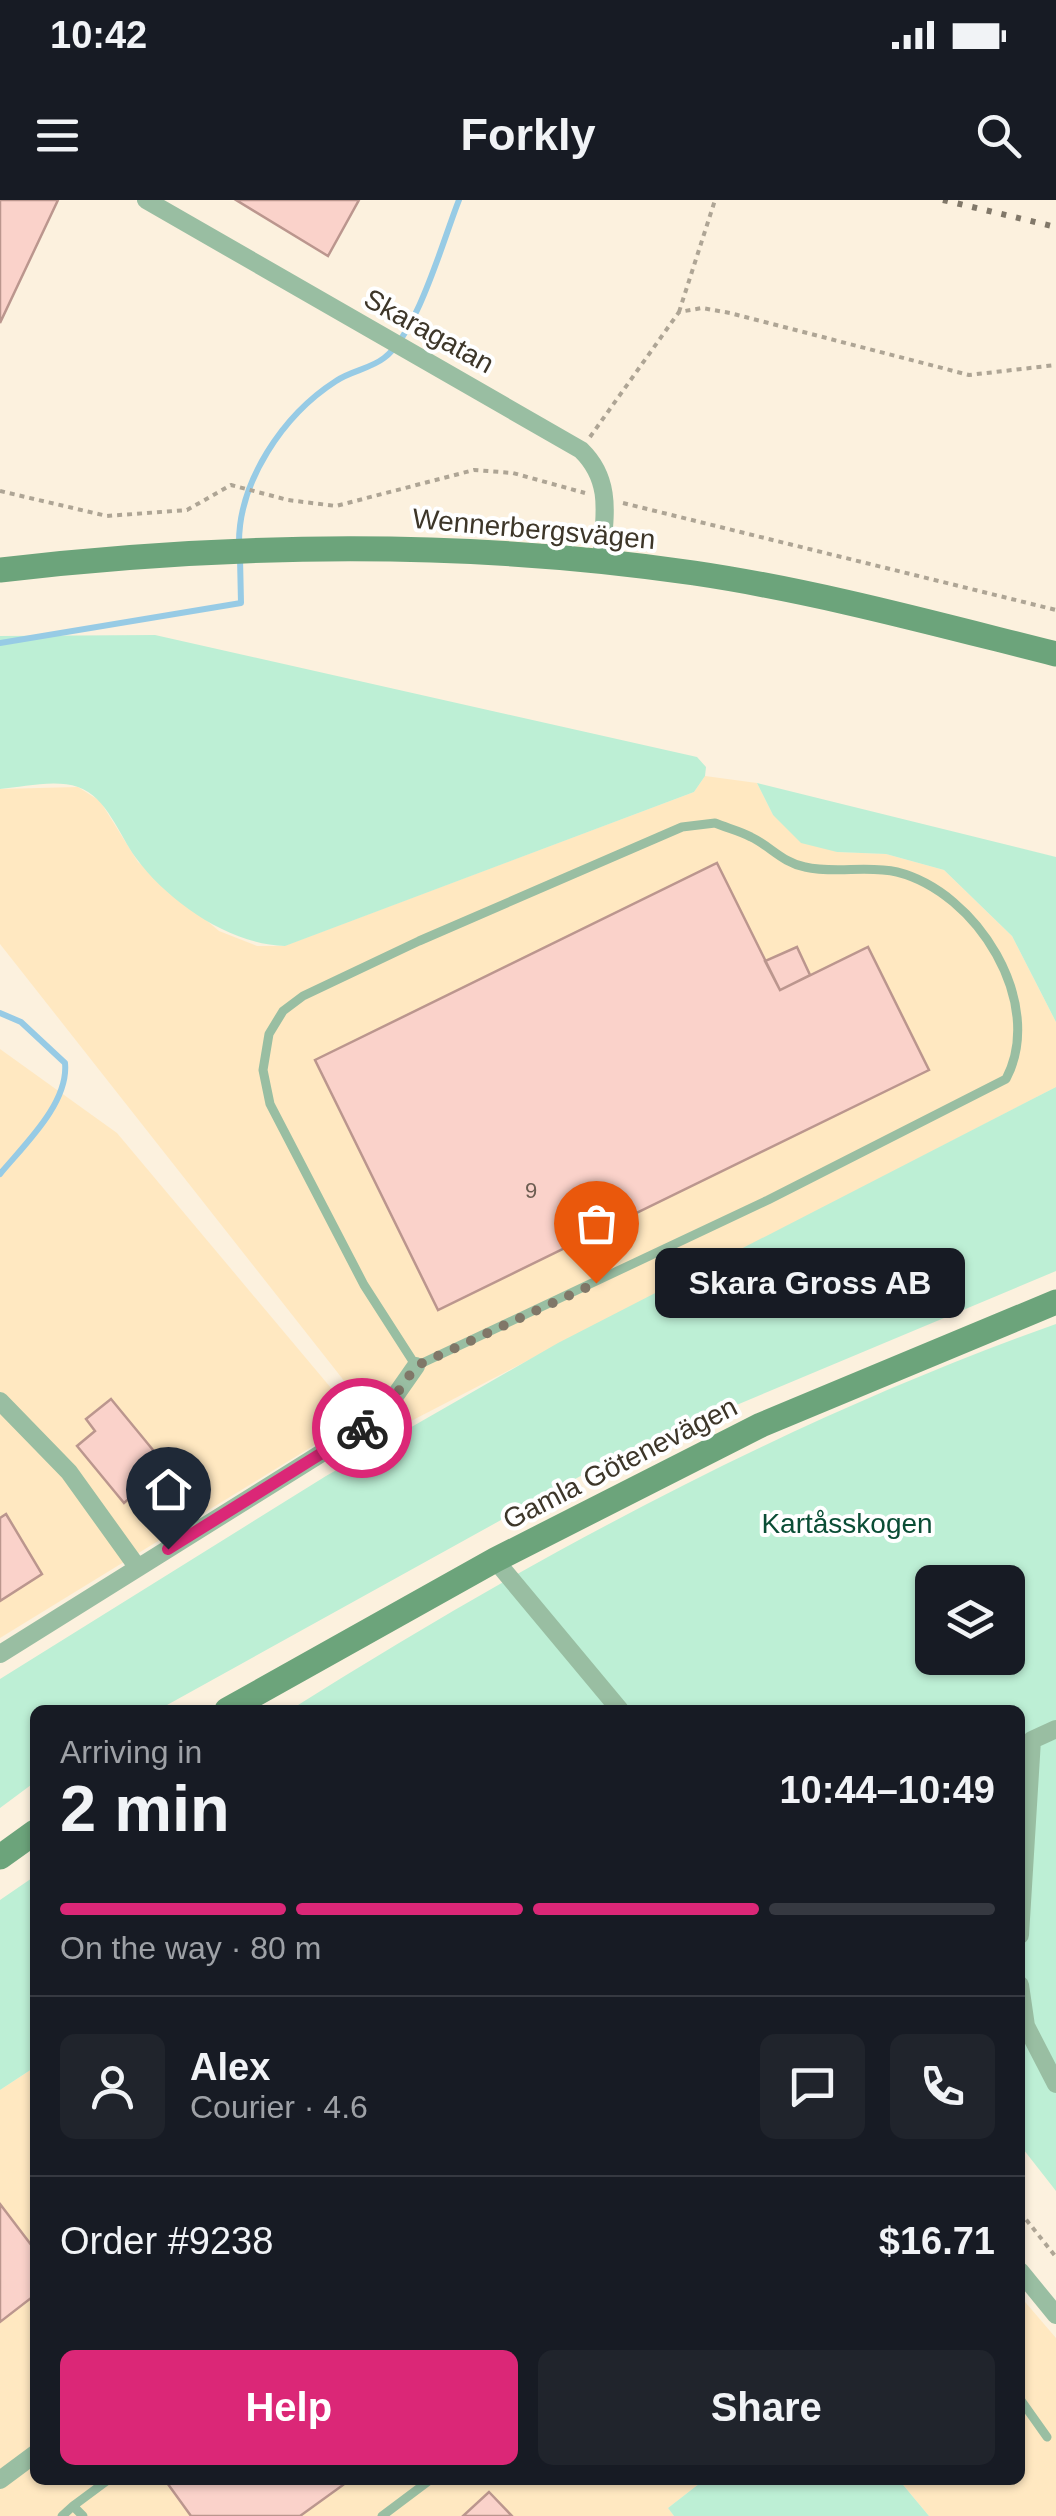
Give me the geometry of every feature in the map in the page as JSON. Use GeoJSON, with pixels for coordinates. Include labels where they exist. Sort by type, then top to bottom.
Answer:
{"type":"FeatureCollection","features":[{"type":"Feature","properties":{"kind":"street","name":"Skaragatan"},"geometry":{"type":"LineString","coordinates":[[146,200],[582,450]]}},
{"type":"Feature","properties":{"kind":"street"},"geometry":{"type":"LineString","coordinates":[[582,450],[598,466],[606,498],[601,562]]}},
{"type":"Feature","properties":{"kind":"street","name":"Wennerbergsvägen"},"geometry":{"type":"LineString","coordinates":[[0,570],[148,554],[335,547],[495,551],[759,584],[1056,654]]}},
{"type":"Feature","properties":{"kind":"street","name":"Gamla Götenevägen"},"geometry":{"type":"LineString","coordinates":[[236,1705],[494,1560],[761,1425],[1056,1302]]}},
{"type":"Feature","properties":{"kind":"street"},"geometry":{"type":"LineString","coordinates":[[0,1654],[381,1416],[416,1366]]}},
{"type":"Feature","properties":{"kind":"street"},"geometry":{"type":"LineString","coordinates":[[0,1400],[69,1472],[138,1568]]}},
{"type":"Feature","properties":{"kind":"street"},"geometry":{"type":"LineString","coordinates":[[494,1560],[616,1705]]}},
{"type":"Feature","properties":{"kind":"street"},"geometry":{"type":"LineString","coordinates":[[1025,1853],[1032,1740],[1056,1729]]}},
{"type":"Feature","properties":{"kind":"street"},"geometry":{"type":"LineString","coordinates":[[0,1857],[30,1836]]}},
{"type":"Feature","properties":{"kind":"street"},"geometry":{"type":"LineString","coordinates":[[1025,2019],[1056,2084]]}},
{"type":"Feature","properties":{"kind":"street"},"geometry":{"type":"LineString","coordinates":[[1025,2277],[1056,2315]]}},
{"type":"Feature","properties":{"kind":"street"},"geometry":{"type":"LineString","coordinates":[[0,2480],[30,2458]]}},
{"type":"Feature","properties":{"kind":"lane"},"geometry":{"type":"LineString","coordinates":[[715,824],[752,837],[779,857],[804,867],[900,873],[929,886],[974,926],[1010,980],[1018,1039],[1006,1080],[416,1366],[364,1285],[270,1104],[263,1070],[270,1034],[283,1011],[303,996],[419,940],[682,827],[715,824]]}},
{"type":"Feature","properties":{"kind":"lane"},"geometry":{"type":"LineString","coordinates":[[1025,2406],[1047,2437]]}},
{"type":"Feature","properties":{"kind":"lane"},"geometry":{"type":"LineString","coordinates":[[62,2516],[101,2485]]}},
{"type":"Feature","properties":{"kind":"lane"},"geometry":{"type":"LineString","coordinates":[[382,2516],[423,2485]]}},
{"type":"Feature","properties":{"kind":"lane"},"geometry":{"type":"LineString","coordinates":[[73,2506],[83,2516]]}},
{"type":"Feature","properties":{"kind":"path"},"geometry":{"type":"LineString","coordinates":[[582,450],[679,312],[715,200]]}},
{"type":"Feature","properties":{"kind":"path"},"geometry":{"type":"LineString","coordinates":[[679,312],[702,308],[730,312],[969,374],[1056,365]]}},
{"type":"Feature","properties":{"kind":"path"},"geometry":{"type":"LineString","coordinates":[[0,491],[107,516],[186,510],[231,485],[336,506],[474,470],[513,473],[1056,610]]}},
{"type":"Feature","properties":{"kind":"path"},"geometry":{"type":"LineString","coordinates":[[1025,2218],[1056,2256]]}},
{"type":"Feature","properties":{"kind":"shaded area"},"geometry":{"type":"Polygon","coordinates":[[[705,776],[757,783],[773,815],[837,852],[886,854],[944,870],[1012,936],[1056,1022],[1056,1087],[386,1434],[0,944],[0,789],[78,787],[100,801],[138,862],[219,931],[257,946],[284,946],[694,792],[705,776]]]}},
{"type":"Feature","properties":{"kind":"shaded area"},"geometry":{"type":"Polygon","coordinates":[[[0,1049],[117,1133],[357,1419],[0,1638],[0,1049]]]}},
{"type":"Feature","properties":{"kind":"shaded area"},"geometry":{"type":"Polygon","coordinates":[[[30,2070],[30,2485],[698,2485],[668,2508],[674,2516],[0,2516],[0,2090],[30,2070]]]}},
{"type":"Feature","properties":{"kind":"shaded area"},"geometry":{"type":"Polygon","coordinates":[[[1025,2302],[1056,2338],[1056,2516],[929,2516],[903,2485],[1025,2485],[1025,2302]]]}},
{"type":"Feature","properties":{"kind":"green space"},"geometry":{"type":"Polygon","coordinates":[[[155,635],[697,757],[706,767],[705,776],[694,792],[285,946],[264,944],[202,918],[165,890],[136,858],[105,808],[88,792],[59,784],[0,789],[0,636],[155,635]]]}},
{"type":"Feature","properties":{"kind":"green space"},"geometry":{"type":"Polygon","coordinates":[[[757,783],[1056,857],[1056,1022],[1012,936],[944,870],[886,854],[837,852],[801,843],[773,815],[757,783]]]}},
{"type":"Feature","properties":{"kind":"green space"},"geometry":{"type":"Polygon","coordinates":[[[1056,1087],[1056,1271],[622,1453],[167,1705],[30,1705],[30,1786],[0,1808],[0,1679],[326,1476],[558,1343],[1056,1087]]]}},
{"type":"Feature","properties":{"kind":"green space","name":"Kartåsskogen"},"geometry":{"type":"Polygon","coordinates":[[[1056,1324],[1056,2191],[1025,2151],[1025,1705],[298,1705],[567,1546],[857,1403],[1056,1324]]]}},
{"type":"Feature","properties":{"kind":"green space"},"geometry":{"type":"Polygon","coordinates":[[[30,1879],[30,2070],[0,2090],[0,1900],[30,1879]]]}},
{"type":"Feature","properties":{"kind":"green space"},"geometry":{"type":"Polygon","coordinates":[[[698,2485],[903,2485],[929,2516],[674,2516],[668,2508],[698,2485]]]}},
{"type":"Feature","properties":{"kind":"building"},"geometry":{"type":"Polygon","coordinates":[[[0,200],[58,200],[0,323],[0,200]]]}},
{"type":"Feature","properties":{"kind":"building"},"geometry":{"type":"Polygon","coordinates":[[[236,200],[359,200],[328,256],[236,200]]]}},
{"type":"Feature","properties":{"kind":"building"},"geometry":{"type":"Polygon","coordinates":[[[717,863],[780,990],[868,947],[929,1070],[438,1310],[315,1060],[717,863]]]}},
{"type":"Feature","properties":{"kind":"building"},"geometry":{"type":"Polygon","coordinates":[[[797,947],[810,975],[780,990],[765,961],[797,947]]]}},
{"type":"Feature","properties":{"kind":"building"},"geometry":{"type":"Polygon","coordinates":[[[111,1399],[172,1473],[141,1499],[133,1495],[124,1503],[77,1446],[95,1431],[86,1419],[111,1399]]]}},
{"type":"Feature","properties":{"kind":"building"},"geometry":{"type":"Polygon","coordinates":[[[6,1514],[42,1574],[0,1601],[0,1518],[6,1514]]]}},
{"type":"Feature","properties":{"kind":"building"},"geometry":{"type":"Polygon","coordinates":[[[0,2204],[30,2243],[30,2299],[0,2322],[0,2204]]]}},
{"type":"Feature","properties":{"kind":"building"},"geometry":{"type":"Polygon","coordinates":[[[169,2485],[343,2485],[300,2516],[191,2516],[169,2485]]]}},
{"type":"Feature","properties":{"kind":"building"},"geometry":{"type":"Polygon","coordinates":[[[489,2492],[512,2516],[463,2516],[489,2492]]]}},
{"type":"Feature","properties":{"kind":"waterway"},"geometry":{"type":"LineString","coordinates":[[239,545],[246,498],[267,452],[298,412],[317,395],[342,378],[378,362],[396,345],[418,307],[459,200]]}},
{"type":"Feature","properties":{"kind":"waterway"},"geometry":{"type":"LineString","coordinates":[[0,643],[241,603],[240,558]]}},
{"type":"Feature","properties":{"kind":"waterway"},"geometry":{"type":"LineString","coordinates":[[0,1013],[21,1022],[65,1063],[53,1108],[0,1174]]}},
{"type":"Feature","properties":{"kind":"railway"},"geometry":{"type":"LineString","coordinates":[[943,200],[1056,227]]}},
{"type":"Feature","properties":{"kind":"way so far"},"geometry":{"type":"LineString","coordinates":[[362,1428],[381,1416],[416,1366],[596,1283]]}},
{"type":"Feature","properties":{"kind":"place","name":"Skara Gross AB"},"geometry":{"type":"Point","coordinates":[596,1283]}},
{"type":"Feature","properties":{"kind":"route"},"geometry":{"type":"LineString","coordinates":[[168,1549],[362,1428]]}}]}
